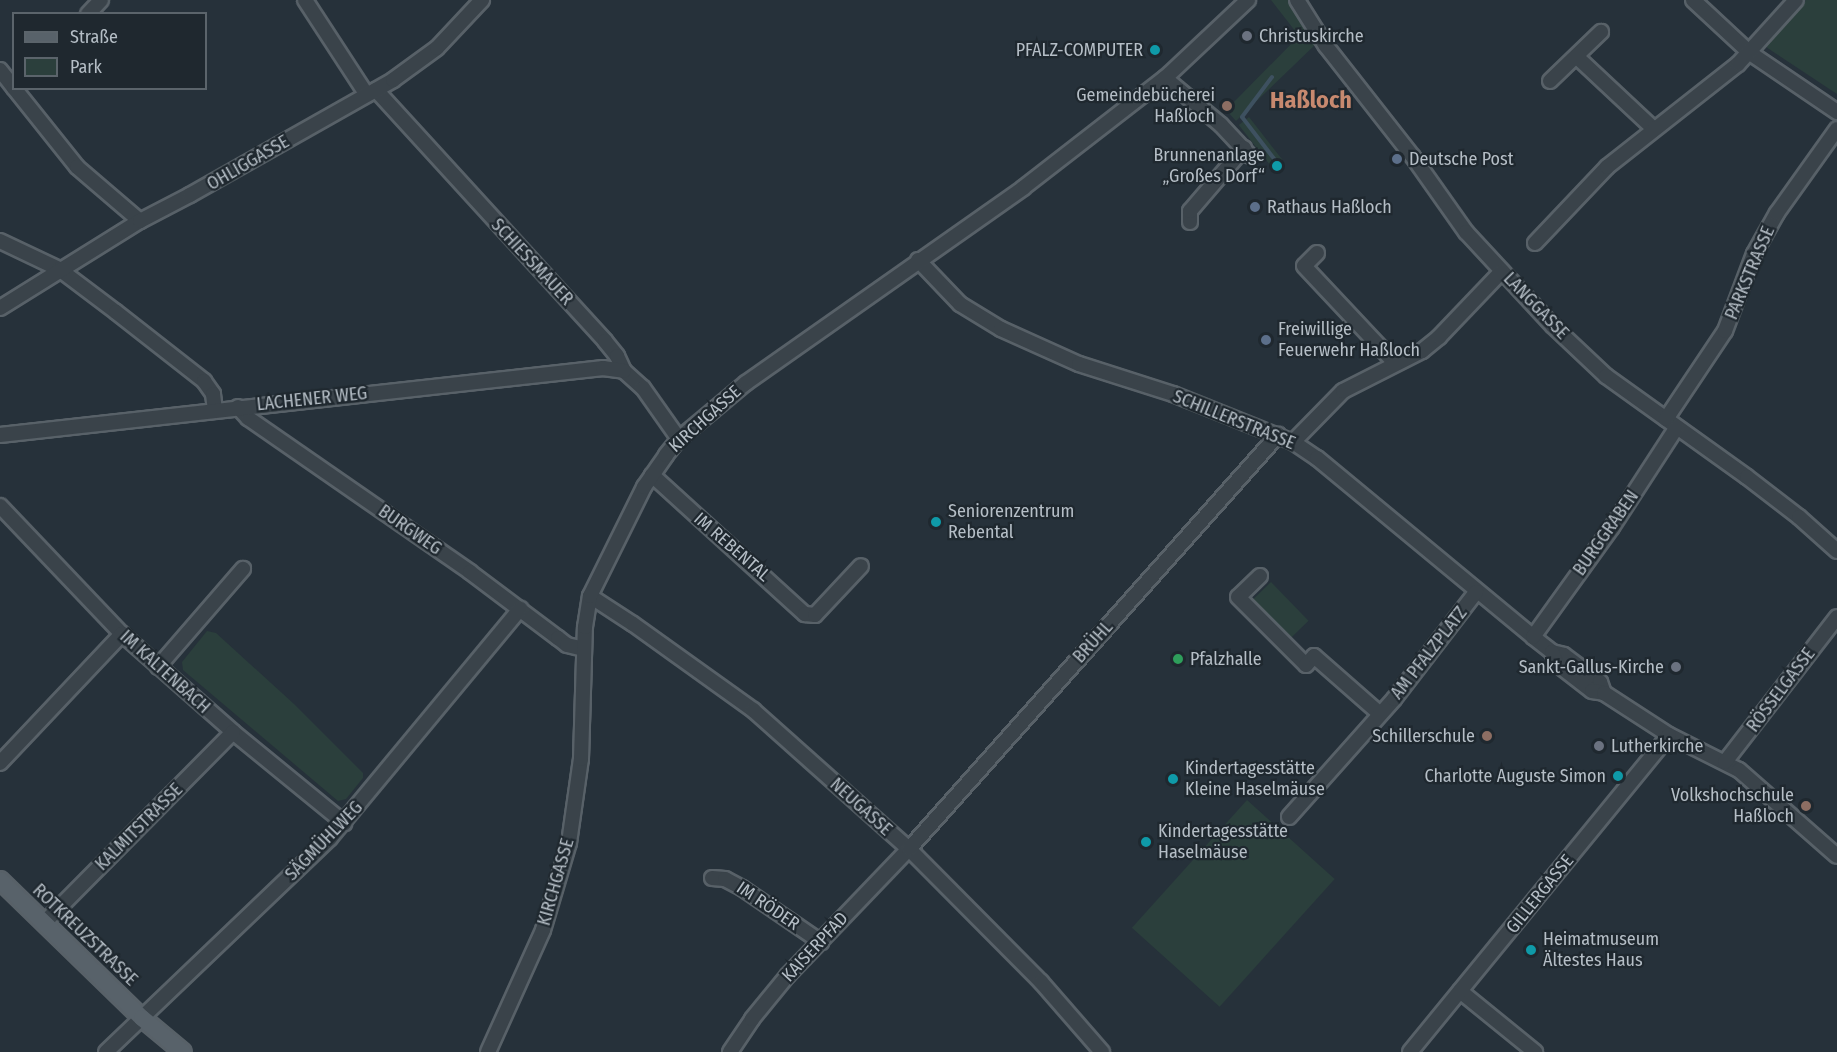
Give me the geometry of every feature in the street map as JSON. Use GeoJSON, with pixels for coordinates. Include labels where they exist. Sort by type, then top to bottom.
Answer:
{"type":"FeatureCollection","features":[{"type":"Feature","properties":{"kind":"main road","name":"ROTKREUZSTRASSE"},"geometry":{"type":"LineString","coordinates":[[0,880],[141,1018],[183,1052]]}},
{"type":"Feature","properties":{"kind":"street"},"geometry":{"type":"LineString","coordinates":[[90,12],[101,0]]}},
{"type":"Feature","properties":{"kind":"street","name":"SCHIESSMAUER"},"geometry":{"type":"LineString","coordinates":[[305,0],[372,93],[605,341],[617,356],[624,371],[643,388],[679,439]]}},
{"type":"Feature","properties":{"kind":"street","name":"OHLIGGASSE"},"geometry":{"type":"LineString","coordinates":[[0,308],[59,269],[140,221],[372,93],[437,48],[482,0]]}},
{"type":"Feature","properties":{"kind":"street","name":"KIRCHGASSE"},"geometry":{"type":"LineString","coordinates":[[488,1052],[539,938],[567,853],[581,759],[584,649],[590,596],[652,475],[679,439],[755,376],[1023,188],[1165,78],[1248,0]]}},
{"type":"Feature","properties":{"kind":"street","name":"LANGGASSE"},"geometry":{"type":"LineString","coordinates":[[1297,0],[1326,45],[1413,157],[1466,232],[1502,271],[1606,376],[1798,517],[1837,551]]}},
{"type":"Feature","properties":{"kind":"street"},"geometry":{"type":"LineString","coordinates":[[1692,0],[1750,53],[1837,112]]}},
{"type":"Feature","properties":{"kind":"street"},"geometry":{"type":"LineString","coordinates":[[1535,243],[1607,167],[1750,53],[1796,0]]}},
{"type":"Feature","properties":{"kind":"street"},"geometry":{"type":"LineString","coordinates":[[1550,81],[1601,32]]}},
{"type":"Feature","properties":{"kind":"street"},"geometry":{"type":"LineString","coordinates":[[1577,57],[1654,129]]}},
{"type":"Feature","properties":{"kind":"street"},"geometry":{"type":"LineString","coordinates":[[0,70],[12,85]]}},
{"type":"Feature","properties":{"kind":"street"},"geometry":{"type":"LineString","coordinates":[[1165,78],[1247,152],[1190,211],[1190,222]]}},
{"type":"Feature","properties":{"kind":"street"},"geometry":{"type":"LineString","coordinates":[[16,90],[77,167],[140,221]]}},
{"type":"Feature","properties":{"kind":"street","name":"PARKSTRASSE"},"geometry":{"type":"LineString","coordinates":[[1665,419],[1725,331],[1754,254],[1776,213],[1837,129]]}},
{"type":"Feature","properties":{"kind":"street"},"geometry":{"type":"LineString","coordinates":[[0,241],[59,269],[204,381],[213,394],[214,410]]}},
{"type":"Feature","properties":{"kind":"street"},"geometry":{"type":"LineString","coordinates":[[1317,254],[1304,266],[1395,363]]}},
{"type":"Feature","properties":{"kind":"street","name":"SCHILLERSTRASSE"},"geometry":{"type":"LineString","coordinates":[[918,260],[960,304],[1001,329],[1079,364],[1155,388],[1293,442],[1317,458],[1533,638],[1552,652],[1564,655],[1600,682],[1604,693],[1669,735],[1739,770],[1837,856]]}},
{"type":"Feature","properties":{"kind":"street"},"geometry":{"type":"LineString","coordinates":[[1293,442],[1343,391],[1422,351],[1439,337],[1502,271]]}},
{"type":"Feature","properties":{"kind":"street","name":"LACHENER WEG"},"geometry":{"type":"LineString","coordinates":[[0,435],[603,368],[624,371]]}},
{"type":"Feature","properties":{"kind":"street","name":"BURGWEG"},"geometry":{"type":"LineString","coordinates":[[238,407],[248,417],[520,609],[567,645],[584,649]]}},
{"type":"Feature","properties":{"kind":"street","name":"BURGGRABEN"},"geometry":{"type":"LineString","coordinates":[[1533,638],[1612,527],[1677,428]]}},
{"type":"Feature","properties":{"kind":"street","name":"BRÜHL"},"geometry":{"type":"LineString","coordinates":[[909,849],[1278,435]]}},
{"type":"Feature","properties":{"kind":"street","name":"IM REBENTAL"},"geometry":{"type":"LineString","coordinates":[[652,475],[805,614],[815,615],[861,566]]}},
{"type":"Feature","properties":{"kind":"street","name":"IM KALTENBACH"},"geometry":{"type":"LineString","coordinates":[[0,506],[122,634],[233,732],[344,823]]}},
{"type":"Feature","properties":{"kind":"street"},"geometry":{"type":"LineString","coordinates":[[158,667],[243,569]]}},
{"type":"Feature","properties":{"kind":"street","name":"AM PFALZPLATZ"},"geometry":{"type":"LineString","coordinates":[[1260,576],[1238,597],[1306,665],[1314,656],[1380,714]]}},
{"type":"Feature","properties":{"kind":"street","name":"AM PFALZPLATZ"},"geometry":{"type":"LineString","coordinates":[[1289,817],[1380,714],[1476,592]]}},
{"type":"Feature","properties":{"kind":"street","name":"NEUGASSE"},"geometry":{"type":"LineString","coordinates":[[590,596],[753,710],[909,849],[1041,982],[1102,1052]]}},
{"type":"Feature","properties":{"kind":"street","name":"SÄGMÜHLWEG"},"geometry":{"type":"LineString","coordinates":[[106,1052],[344,823],[520,609]]}},
{"type":"Feature","properties":{"kind":"street","name":"RÖSSELGASSE"},"geometry":{"type":"LineString","coordinates":[[1725,762],[1837,617]]}},
{"type":"Feature","properties":{"kind":"street"},"geometry":{"type":"LineString","coordinates":[[0,763],[122,634]]}},
{"type":"Feature","properties":{"kind":"street","name":"KALMITSTRASSE"},"geometry":{"type":"LineString","coordinates":[[45,922],[233,732]]}},
{"type":"Feature","properties":{"kind":"street","name":"GILLERGASSE"},"geometry":{"type":"LineString","coordinates":[[1410,1052],[1669,735]]}},
{"type":"Feature","properties":{"kind":"street","name":"KAISERPFAD"},"geometry":{"type":"LineString","coordinates":[[730,1052],[770,997],[909,849]]}},
{"type":"Feature","properties":{"kind":"street","name":"IM RÖDER"},"geometry":{"type":"LineString","coordinates":[[712,878],[725,879],[742,888],[820,942]]}},
{"type":"Feature","properties":{"kind":"street"},"geometry":{"type":"LineString","coordinates":[[1460,991],[1535,1052]]}},
{"type":"Feature","properties":{"kind":"green space"},"geometry":{"type":"Polygon","coordinates":[[[1271,0],[1291,0],[1318,42],[1236,121],[1226,110],[1299,36],[1271,0]]]}},
{"type":"Feature","properties":{"kind":"green space"},"geometry":{"type":"Polygon","coordinates":[[[1806,0],[1837,0],[1837,94],[1766,47],[1806,0]]]}},
{"type":"Feature","properties":{"kind":"green space"},"geometry":{"type":"Polygon","coordinates":[[[1249,117],[1283,160],[1273,168],[1239,125],[1249,117]]]}},
{"type":"Feature","properties":{"kind":"green space"},"geometry":{"type":"Polygon","coordinates":[[[1271,582],[1309,621],[1290,639],[1252,600],[1271,582]]]}},
{"type":"Feature","properties":{"kind":"green space"},"geometry":{"type":"Polygon","coordinates":[[[207,631],[216,633],[294,704],[363,773],[363,778],[346,799],[338,801],[183,670],[182,662],[207,631]]]}},
{"type":"Feature","properties":{"kind":"green space"},"geometry":{"type":"Polygon","coordinates":[[[1247,800],[1335,879],[1220,1007],[1132,928],[1247,800]]]}},
{"type":"Feature","properties":{"kind":"waterway"},"geometry":{"type":"LineString","coordinates":[[1272,77],[1242,117],[1278,164]]}},
{"type":"Feature","properties":{"kind":"place","name":"Christuskirche"},"geometry":{"type":"Point","coordinates":[1247,36]}},
{"type":"Feature","properties":{"kind":"place","name":"PFALZ-COMPUTER"},"geometry":{"type":"Point","coordinates":[1155,50]}},
{"type":"Feature","properties":{"kind":"place","name":"Gemeindebücherei Haßloch"},"geometry":{"type":"Point","coordinates":[1227,106]}},
{"type":"Feature","properties":{"kind":"place","name":"Deutsche Post"},"geometry":{"type":"Point","coordinates":[1397,159]}},
{"type":"Feature","properties":{"kind":"place","name":"Brunnenanlage „Großes Dorf“"},"geometry":{"type":"Point","coordinates":[1277,166]}},
{"type":"Feature","properties":{"kind":"place","name":"Rathaus Haßloch"},"geometry":{"type":"Point","coordinates":[1255,207]}},
{"type":"Feature","properties":{"kind":"place","name":"Freiwillige Feuerwehr Haßloch"},"geometry":{"type":"Point","coordinates":[1266,340]}},
{"type":"Feature","properties":{"kind":"place","name":"Seniorenzentrum Rebental"},"geometry":{"type":"Point","coordinates":[936,522]}},
{"type":"Feature","properties":{"kind":"place","name":"Pfalzhalle"},"geometry":{"type":"Point","coordinates":[1178,659]}},
{"type":"Feature","properties":{"kind":"place","name":"Sankt-Gallus-Kirche"},"geometry":{"type":"Point","coordinates":[1676,667]}},
{"type":"Feature","properties":{"kind":"place","name":"Schillerschule"},"geometry":{"type":"Point","coordinates":[1487,736]}},
{"type":"Feature","properties":{"kind":"place","name":"Lutherkirche"},"geometry":{"type":"Point","coordinates":[1599,746]}},
{"type":"Feature","properties":{"kind":"place","name":"Charlotte Auguste Simon"},"geometry":{"type":"Point","coordinates":[1618,776]}},
{"type":"Feature","properties":{"kind":"place","name":"Kindertagesstätte Kleine Haselmäuse"},"geometry":{"type":"Point","coordinates":[1173,779]}},
{"type":"Feature","properties":{"kind":"place","name":"Volkshochschule Haßloch"},"geometry":{"type":"Point","coordinates":[1806,806]}},
{"type":"Feature","properties":{"kind":"place","name":"Kindertagesstätte Haselmäuse"},"geometry":{"type":"Point","coordinates":[1146,842]}},
{"type":"Feature","properties":{"kind":"place","name":"Heimatmuseum Ältestes Haus"},"geometry":{"type":"Point","coordinates":[1531,950]}},
{"type":"Feature","properties":{"kind":"district","name":"Haßloch"},"geometry":{"type":"Point","coordinates":[1311,101]}}]}
